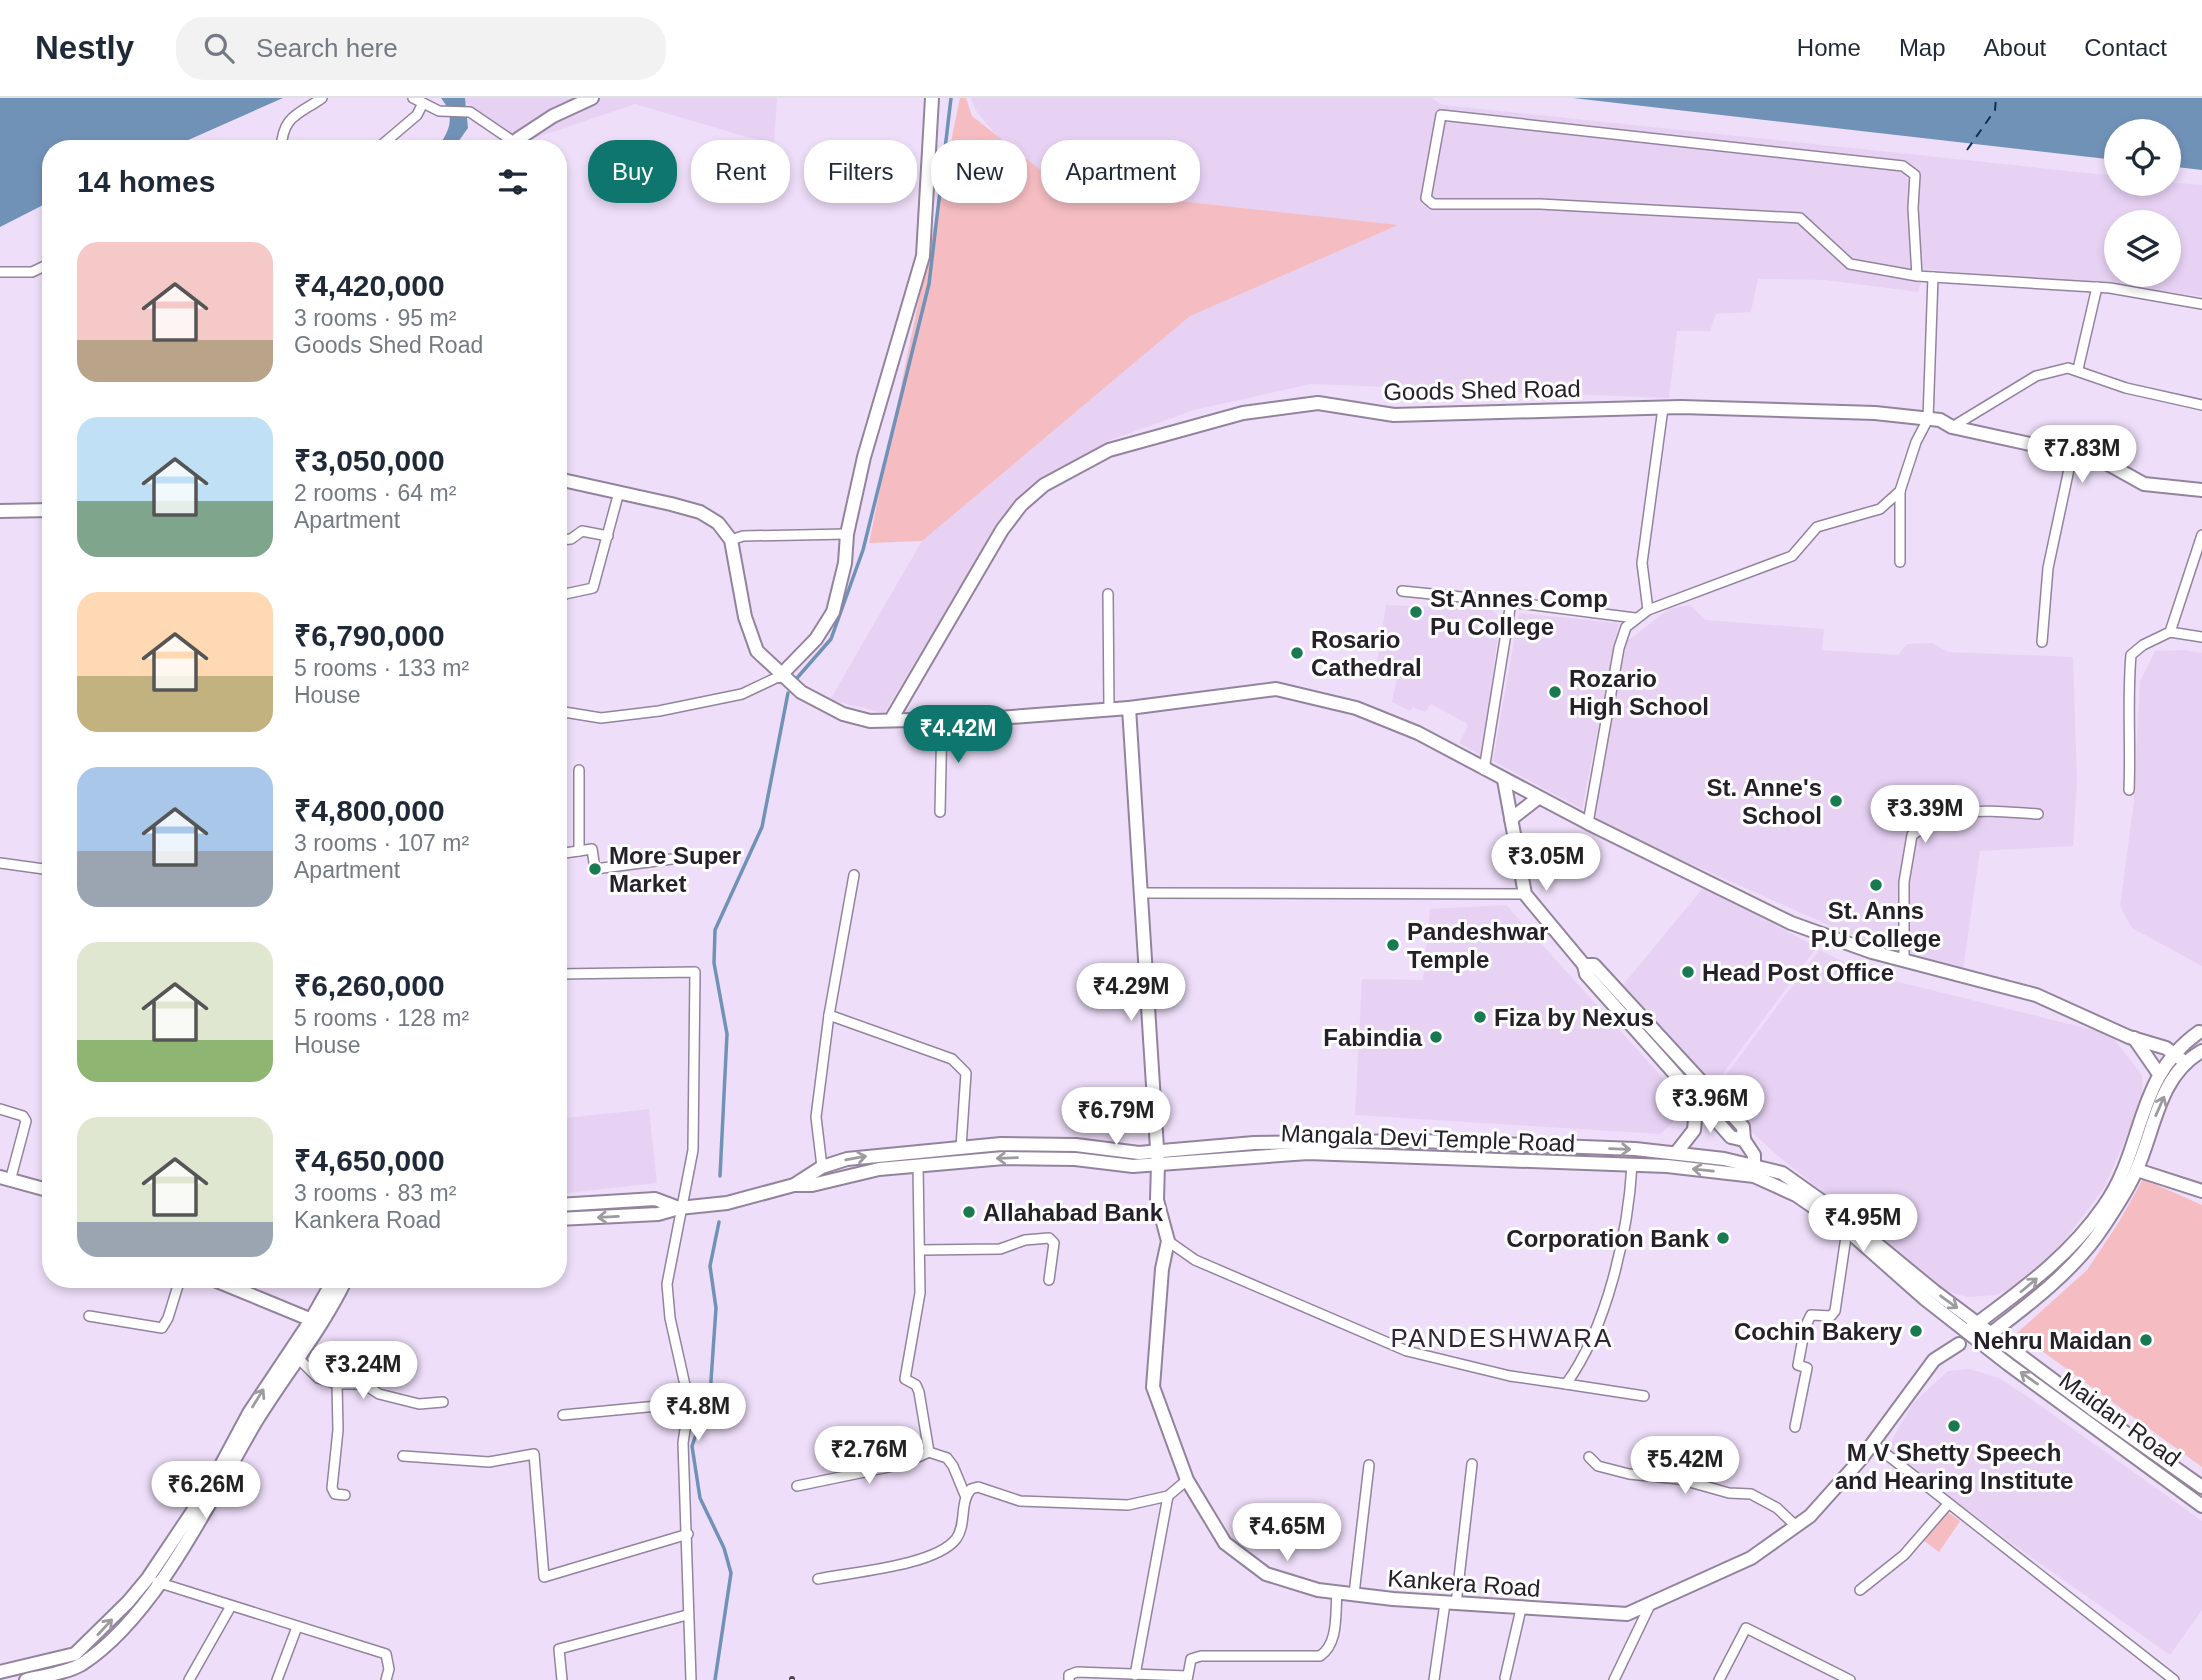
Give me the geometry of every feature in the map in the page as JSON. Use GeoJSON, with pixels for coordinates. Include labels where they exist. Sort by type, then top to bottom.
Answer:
{"type":"FeatureCollection","features":[{"type":"Feature","properties":{"kind":"street"},"geometry":{"type":"LineString","coordinates":[[282,140],[288,119],[322,98]]}},
{"type":"Feature","properties":{"kind":"street"},"geometry":{"type":"LineString","coordinates":[[413,98],[439,111],[470,112],[508,140]]}},
{"type":"Feature","properties":{"kind":"street"},"geometry":{"type":"LineString","coordinates":[[518,140],[553,116],[592,98]]}},
{"type":"Feature","properties":{"kind":"street"},"geometry":{"type":"LineString","coordinates":[[567,712],[601,718],[659,711],[742,694],[780,676],[816,639],[833,612],[845,563],[847,534],[864,457],[923,256],[932,98]]}},
{"type":"Feature","properties":{"kind":"street"},"geometry":{"type":"LineString","coordinates":[[388,140],[407,125],[423,103]]}},
{"type":"Feature","properties":{"kind":"street"},"geometry":{"type":"LineString","coordinates":[[1917,276],[1913,208],[1915,175],[1903,166],[1441,115],[1426,198],[1433,204],[1540,204],[1800,218],[1850,264],[1917,276],[2097,286],[2202,304]]}},
{"type":"Feature","properties":{"kind":"street"},"geometry":{"type":"LineString","coordinates":[[0,272],[32,272],[42,267]]}},
{"type":"Feature","properties":{"kind":"street"},"geometry":{"type":"LineString","coordinates":[[1900,562],[1900,491],[1916,442],[1928,419],[1933,277]]}},
{"type":"Feature","properties":{"kind":"street"},"geometry":{"type":"LineString","coordinates":[[2078,369],[2097,286]]}},
{"type":"Feature","properties":{"kind":"street"},"geometry":{"type":"LineString","coordinates":[[1952,427],[2036,376],[2068,368],[2078,369],[2126,388],[2202,405]]}},
{"type":"Feature","properties":{"kind":"street","name":"Goods Shed Road"},"geometry":{"type":"LineString","coordinates":[[892,718],[1002,530],[1021,505],[1044,485],[1109,450],[1243,413],[1318,402],[1394,415],[1663,408],[1875,413],[1940,420],[1952,427],[2099,459],[2144,484],[2202,490]]}},
{"type":"Feature","properties":{"kind":"street"},"geometry":{"type":"LineString","coordinates":[[1648,610],[1644,591],[1643,542],[1663,408]]}},
{"type":"Feature","properties":{"kind":"street"},"geometry":{"type":"LineString","coordinates":[[2042,642],[2048,568],[2072,455]]}},
{"type":"Feature","properties":{"kind":"street"},"geometry":{"type":"LineString","coordinates":[[567,481],[700,512],[718,523],[731,540],[745,617],[757,651],[780,676],[834,711],[870,721],[892,718],[998,718],[1129,708],[1276,689],[1356,708],[1418,733],[1538,798],[1791,923],[1903,960],[2036,995],[2172,1053],[2186,1063]]}},
{"type":"Feature","properties":{"kind":"street"},"geometry":{"type":"LineString","coordinates":[[1588,823],[1619,648],[1626,627],[1648,610],[1792,556],[1817,527],[1880,509],[1900,491]]}},
{"type":"Feature","properties":{"kind":"street"},"geometry":{"type":"LineString","coordinates":[[567,594],[593,588],[619,492]]}},
{"type":"Feature","properties":{"kind":"street"},"geometry":{"type":"LineString","coordinates":[[0,511],[42,510]]}},
{"type":"Feature","properties":{"kind":"street"},"geometry":{"type":"LineString","coordinates":[[567,539],[582,531],[608,536]]}},
{"type":"Feature","properties":{"kind":"street"},"geometry":{"type":"LineString","coordinates":[[731,540],[743,536],[847,534]]}},
{"type":"Feature","properties":{"kind":"street"},"geometry":{"type":"LineString","coordinates":[[2170,632],[2202,535]]}},
{"type":"Feature","properties":{"kind":"street"},"geometry":{"type":"LineString","coordinates":[[1402,591],[1635,618]]}},
{"type":"Feature","properties":{"kind":"street"},"geometry":{"type":"LineString","coordinates":[[1108,594],[1109,709]]}},
{"type":"Feature","properties":{"kind":"street"},"geometry":{"type":"LineString","coordinates":[[1484,770],[1511,602]]}},
{"type":"Feature","properties":{"kind":"street"},"geometry":{"type":"LineString","coordinates":[[2129,790],[2132,737],[2127,681],[2130,655],[2170,632],[2202,637]]}},
{"type":"Feature","properties":{"kind":"street"},"geometry":{"type":"LineString","coordinates":[[1129,708],[1155,1151],[1158,1164],[1157,1200],[1168,1241],[1195,1260],[1407,1351],[1510,1376],[1644,1396]]}},
{"type":"Feature","properties":{"kind":"street"},"geometry":{"type":"LineString","coordinates":[[940,812],[942,717]]}},
{"type":"Feature","properties":{"kind":"street"},"geometry":{"type":"LineString","coordinates":[[579,770],[579,851]]}},
{"type":"Feature","properties":{"kind":"street"},"geometry":{"type":"LineString","coordinates":[[1504,780],[1525,894],[1584,965],[1586,974],[1731,1137],[1744,1140]]}},
{"type":"Feature","properties":{"kind":"street"},"geometry":{"type":"LineString","coordinates":[[1511,819],[1538,798]]}},
{"type":"Feature","properties":{"kind":"street"},"geometry":{"type":"LineString","coordinates":[[1903,960],[1904,882],[1912,835],[1934,819],[1973,810],[2038,814]]}},
{"type":"Feature","properties":{"kind":"street"},"geometry":{"type":"LineString","coordinates":[[567,853],[592,849],[595,869],[672,859]]}},
{"type":"Feature","properties":{"kind":"street"},"geometry":{"type":"LineString","coordinates":[[0,863],[42,869]]}},
{"type":"Feature","properties":{"kind":"street"},"geometry":{"type":"LineString","coordinates":[[822,1167],[816,1117],[829,1015],[854,875]]}},
{"type":"Feature","properties":{"kind":"street"},"geometry":{"type":"LineString","coordinates":[[1140,893],[1525,894]]}},
{"type":"Feature","properties":{"kind":"street"},"geometry":{"type":"LineString","coordinates":[[1584,965],[1594,965],[1743,1128],[1744,1140],[1754,1155],[1754,1170]]}},
{"type":"Feature","properties":{"kind":"street"},"geometry":{"type":"LineString","coordinates":[[567,974],[695,972],[693,1150],[679,1208],[667,1284],[689,1403],[683,1443],[691,1680]]}},
{"type":"Feature","properties":{"kind":"street"},"geometry":{"type":"LineString","coordinates":[[829,1015],[952,1059],[966,1073],[961,1147]]}},
{"type":"Feature","properties":{"kind":"street"},"geometry":{"type":"LineString","coordinates":[[2200,1028],[2172,1053],[2159,1074],[2131,1169],[2105,1206],[2078,1240],[2026,1288],[1967,1331],[1959,1345],[1974,1346],[1992,1332],[2084,1252],[2102,1230],[2131,1169],[2167,1090],[2186,1063],[2202,1050],[2200,1028]]}},
{"type":"Feature","properties":{"kind":"street"},"geometry":{"type":"LineString","coordinates":[[2134,1038],[2159,1074]]}},
{"type":"Feature","properties":{"kind":"street"},"geometry":{"type":"LineString","coordinates":[[1676,1153],[1694,1130],[1697,1098]]}},
{"type":"Feature","properties":{"kind":"street"},"geometry":{"type":"LineString","coordinates":[[0,1110],[23,1116],[26,1121],[5,1179],[42,1189]]}},
{"type":"Feature","properties":{"kind":"street","name":"Mangala Devi Temple Road"},"geometry":{"type":"LineString","coordinates":[[567,1219],[658,1214],[679,1208],[727,1203],[794,1185],[813,1185],[857,1172],[1042,1157],[1133,1166],[1314,1140],[1420,1141],[1676,1153],[1754,1170],[1847,1230]]}},
{"type":"Feature","properties":{"kind":"street","name":"Mangala Devi Temple Road"},"geometry":{"type":"LineString","coordinates":[[794,1185],[822,1167],[847,1159],[917,1150],[1041,1143],[1139,1153],[1388,1154],[1754,1170]]}},
{"type":"Feature","properties":{"kind":"street"},"geometry":{"type":"LineString","coordinates":[[917,1150],[920,1293],[905,1376],[919,1392],[929,1452]]}},
{"type":"Feature","properties":{"kind":"street"},"geometry":{"type":"LineString","coordinates":[[1566,1384],[1580,1366],[1595,1331],[1626,1234],[1632,1165]]}},
{"type":"Feature","properties":{"kind":"street"},"geometry":{"type":"LineString","coordinates":[[2131,1169],[2202,1191]]}},
{"type":"Feature","properties":{"kind":"street","name":"Maidan Road"},"geometry":{"type":"LineString","coordinates":[[1754,1170],[1782,1173],[1833,1209],[2092,1409],[2202,1487]]}},
{"type":"Feature","properties":{"kind":"street","name":"Mangala Devi Temple Road"},"geometry":{"type":"LineString","coordinates":[[567,1204],[655,1199],[679,1208]]}},
{"type":"Feature","properties":{"kind":"street"},"geometry":{"type":"LineString","coordinates":[[1795,1427],[1807,1368],[1798,1365],[1805,1327],[1811,1315],[1831,1316],[1835,1311],[1847,1230]]}},
{"type":"Feature","properties":{"kind":"street","name":"Maidan Road"},"geometry":{"type":"LineString","coordinates":[[1847,1230],[1979,1342],[2202,1506]]}},
{"type":"Feature","properties":{"kind":"street"},"geometry":{"type":"LineString","coordinates":[[920,1250],[1000,1249],[1025,1240],[1049,1238],[1054,1243],[1049,1280]]}},
{"type":"Feature","properties":{"kind":"street","name":"Kankera Road"},"geometry":{"type":"LineString","coordinates":[[1168,1241],[1162,1269],[1153,1387],[1187,1480],[1225,1543],[1266,1574],[1337,1592],[1521,1609],[1627,1614],[1751,1558],[1810,1516],[1872,1443],[1934,1360],[1959,1345]]}},
{"type":"Feature","properties":{"kind":"street"},"geometry":{"type":"LineString","coordinates":[[89,1316],[162,1328],[177,1288]]}},
{"type":"Feature","properties":{"kind":"street"},"geometry":{"type":"LineString","coordinates":[[234,1288],[317,1322]]}},
{"type":"Feature","properties":{"kind":"street"},"geometry":{"type":"LineString","coordinates":[[26,1680],[76,1667],[94,1638],[153,1580],[217,1496],[255,1424],[299,1359],[330,1288]]}},
{"type":"Feature","properties":{"kind":"street"},"geometry":{"type":"LineString","coordinates":[[153,1580],[211,1484],[249,1413],[340,1288]]}},
{"type":"Feature","properties":{"kind":"street"},"geometry":{"type":"LineString","coordinates":[[299,1359],[318,1378],[337,1384],[363,1384],[379,1394],[419,1404],[443,1402]]}},
{"type":"Feature","properties":{"kind":"street"},"geometry":{"type":"LineString","coordinates":[[337,1384],[338,1430],[332,1488],[335,1494],[345,1495]]}},
{"type":"Feature","properties":{"kind":"street"},"geometry":{"type":"LineString","coordinates":[[563,1415],[689,1403]]}},
{"type":"Feature","properties":{"kind":"street"},"geometry":{"type":"LineString","coordinates":[[1872,1443],[2170,1679]]}},
{"type":"Feature","properties":{"kind":"street"},"geometry":{"type":"LineString","coordinates":[[797,1486],[903,1464],[929,1452],[947,1458],[965,1496],[962,1527],[956,1538],[936,1554],[818,1579]]}},
{"type":"Feature","properties":{"kind":"street"},"geometry":{"type":"LineString","coordinates":[[402,1457],[489,1462],[534,1454],[544,1577],[688,1534]]}},
{"type":"Feature","properties":{"kind":"street"},"geometry":{"type":"LineString","coordinates":[[1589,1457],[1598,1466],[1629,1474],[1679,1479],[1729,1493],[1751,1494],[1777,1508],[1796,1526]]}},
{"type":"Feature","properties":{"kind":"street"},"geometry":{"type":"LineString","coordinates":[[1434,1680],[1450,1603],[1472,1464]]}},
{"type":"Feature","properties":{"kind":"street"},"geometry":{"type":"LineString","coordinates":[[1354,1594],[1369,1465]]}},
{"type":"Feature","properties":{"kind":"street"},"geometry":{"type":"LineString","coordinates":[[965,1496],[971,1489],[978,1488],[1020,1501],[1128,1505],[1168,1496],[1187,1480]]}},
{"type":"Feature","properties":{"kind":"street"},"geometry":{"type":"LineString","coordinates":[[1135,1675],[1168,1496]]}},
{"type":"Feature","properties":{"kind":"street"},"geometry":{"type":"LineString","coordinates":[[1860,1590],[1904,1555],[1948,1504]]}},
{"type":"Feature","properties":{"kind":"street"},"geometry":{"type":"LineString","coordinates":[[153,1580],[386,1654],[389,1669],[386,1680]]}},
{"type":"Feature","properties":{"kind":"street"},"geometry":{"type":"LineString","coordinates":[[1069,1680],[1069,1675],[1077,1672],[1187,1678],[1191,1659],[1201,1656],[1320,1656],[1327,1651],[1333,1637],[1337,1592]]}},
{"type":"Feature","properties":{"kind":"street"},"geometry":{"type":"LineString","coordinates":[[1614,1680],[1652,1601]]}},
{"type":"Feature","properties":{"kind":"street"},"geometry":{"type":"LineString","coordinates":[[189,1680],[231,1606]]}},
{"type":"Feature","properties":{"kind":"street"},"geometry":{"type":"LineString","coordinates":[[1505,1678],[1521,1609]]}},
{"type":"Feature","properties":{"kind":"street"},"geometry":{"type":"LineString","coordinates":[[562,1680],[559,1649],[688,1615]]}},
{"type":"Feature","properties":{"kind":"street"},"geometry":{"type":"LineString","coordinates":[[278,1680],[297,1627]]}},
{"type":"Feature","properties":{"kind":"street"},"geometry":{"type":"LineString","coordinates":[[1719,1680],[1746,1628],[1850,1680]]}},
{"type":"Feature","properties":{"kind":"street"},"geometry":{"type":"LineString","coordinates":[[0,1672],[76,1667]]}},
{"type":"Feature","properties":{"kind":"shaded area"},"geometry":{"type":"Polygon","coordinates":[[[465,98],[777,98],[774,140],[757,140],[635,104],[529,140],[512,140],[464,101],[465,98]]]}},
{"type":"Feature","properties":{"kind":"shaded area"},"geometry":{"type":"Polygon","coordinates":[[[960,98],[966,98],[972,116],[1003,140],[951,140],[960,98]]]}},
{"type":"Feature","properties":{"kind":"shaded area"},"geometry":{"type":"Polygon","coordinates":[[[971,98],[1432,98],[1443,105],[2104,175],[2104,196],[2181,196],[2181,183],[2202,185],[2202,296],[2110,287],[2181,287],[2181,210],[2104,210],[2104,286],[1925,269],[1918,292],[1826,280],[1758,279],[1751,312],[1716,314],[1710,331],[1677,331],[1669,398],[1311,384],[1194,410],[1110,440],[1030,488],[1005,515],[884,713],[830,700],[949,494],[1055,203],[1200,203],[1200,140],[1041,140],[1041,179],[1027,169],[1027,140],[1000,140],[975,109],[971,98]]]}},
{"type":"Feature","properties":{"kind":"shaded area"},"geometry":{"type":"Polygon","coordinates":[[[1027,159],[1041,170],[1041,203],[1196,203],[1398,225],[1190,316],[922,541],[869,543],[939,203],[1027,203],[1027,159]]]}},
{"type":"Feature","properties":{"kind":"shaded area"},"geometry":{"type":"Polygon","coordinates":[[[1386,605],[1492,610],[1498,616],[1499,628],[1482,756],[1459,743],[1468,726],[1466,723],[1431,704],[1425,712],[1413,707],[1410,711],[1392,702],[1398,673],[1370,668],[1371,662],[1377,662],[1386,605]]]}},
{"type":"Feature","properties":{"kind":"shaded area","name":"St. Anne's School"},"geometry":{"type":"Polygon","coordinates":[[[1690,605],[1705,620],[1824,629],[1822,650],[1898,655],[1907,644],[1932,643],[1948,652],[2073,657],[2077,781],[2073,846],[1980,851],[1963,970],[1876,946],[1592,820],[1626,642],[1669,609],[1690,605]]]}},
{"type":"Feature","properties":{"kind":"shaded area","name":"Rozario High School"},"geometry":{"type":"Polygon","coordinates":[[[1519,613],[1619,623],[1582,809],[1493,761],[1519,613]]]}},
{"type":"Feature","properties":{"kind":"shaded area"},"geometry":{"type":"Polygon","coordinates":[[[2184,650],[2202,653],[2202,966],[2132,928],[2120,906],[2134,801],[2140,681],[2155,651],[2184,650]]]}},
{"type":"Feature","properties":{"kind":"shaded area"},"geometry":{"type":"Polygon","coordinates":[[[1703,888],[1817,947],[1710,1091],[1623,985],[1703,888]]]}},
{"type":"Feature","properties":{"kind":"shaded area","name":"Fiza by Nexus"},"geometry":{"type":"Polygon","coordinates":[[[1506,905],[1662,1077],[1678,1118],[1660,1134],[1355,1115],[1362,979],[1423,980],[1430,909],[1506,905]]]}},
{"type":"Feature","properties":{"kind":"shaded area"},"geometry":{"type":"Polygon","coordinates":[[[1819,950],[1874,976],[2110,1034],[2142,1075],[2142,1101],[2104,1188],[2058,1249],[2026,1282],[1996,1295],[1967,1297],[1941,1289],[1776,1154],[1711,1095],[1819,950]]]}},
{"type":"Feature","properties":{"kind":"shaded area"},"geometry":{"type":"Polygon","coordinates":[[[649,1109],[657,1183],[567,1193],[567,1118],[649,1109]]]}},
{"type":"Feature","properties":{"kind":"shaded area","name":"Nehru Maidan"},"geometry":{"type":"Polygon","coordinates":[[[2143,1179],[2202,1205],[2202,1467],[2017,1333],[2087,1270],[2143,1179]]]}},
{"type":"Feature","properties":{"kind":"shaded area"},"geometry":{"type":"Polygon","coordinates":[[[1970,1369],[1999,1378],[2028,1397],[2202,1521],[2202,1610],[2170,1655],[2014,1545],[1887,1449],[1913,1403],[1948,1371],[1970,1369]]]}},
{"type":"Feature","properties":{"kind":"shaded area"},"geometry":{"type":"Polygon","coordinates":[[[1945,1510],[1960,1521],[1939,1552],[1923,1540],[1945,1510]]]}},
{"type":"Feature","properties":{"kind":"water"},"geometry":{"type":"Polygon","coordinates":[[[0,98],[283,98],[188,140],[42,140],[42,206],[0,227],[0,98]]]}},
{"type":"Feature","properties":{"kind":"water"},"geometry":{"type":"Polygon","coordinates":[[[441,98],[465,98],[468,128],[459,140],[443,140],[450,124],[446,105],[441,98]]]}},
{"type":"Feature","properties":{"kind":"water"},"geometry":{"type":"Polygon","coordinates":[[[1573,98],[2202,98],[2202,170],[2181,168],[2181,119],[2104,119],[2104,159],[1573,98]]]}},
{"type":"Feature","properties":{"kind":"waterway"},"geometry":{"type":"LineString","coordinates":[[797,678],[831,639],[863,550],[929,284],[951,98]]}},
{"type":"Feature","properties":{"kind":"waterway"},"geometry":{"type":"LineString","coordinates":[[720,1176],[727,1034],[714,963],[715,930],[762,827],[788,693]]}},
{"type":"Feature","properties":{"kind":"waterway"},"geometry":{"type":"LineString","coordinates":[[715,1680],[731,1573],[724,1548],[700,1498],[692,1446],[710,1395],[716,1308],[710,1266],[719,1222]]}},
{"type":"Feature","properties":{"kind":"ferry route"},"geometry":{"type":"LineString","coordinates":[[1967,150],[1995,110],[1996,98]]}},
{"type":"Feature","properties":{"kind":"place","name":"St Annes Comp Pu College"},"geometry":{"type":"Point","coordinates":[1416,612]}},
{"type":"Feature","properties":{"kind":"place","name":"Rosario Cathedral"},"geometry":{"type":"Point","coordinates":[1297,653]}},
{"type":"Feature","properties":{"kind":"place","name":"Rozario High School"},"geometry":{"type":"Point","coordinates":[1555,692]}},
{"type":"Feature","properties":{"kind":"place","name":"St. Anne's School"},"geometry":{"type":"Point","coordinates":[1836,801]}},
{"type":"Feature","properties":{"kind":"place","name":"More Super Market"},"geometry":{"type":"Point","coordinates":[595,869]}},
{"type":"Feature","properties":{"kind":"place","name":"St. Anns P.U College"},"geometry":{"type":"Point","coordinates":[1876,885]}},
{"type":"Feature","properties":{"kind":"place","name":"Pandeshwar Temple"},"geometry":{"type":"Point","coordinates":[1393,945]}},
{"type":"Feature","properties":{"kind":"place","name":"Head Post Office"},"geometry":{"type":"Point","coordinates":[1688,972]}},
{"type":"Feature","properties":{"kind":"place","name":"Fiza by Nexus"},"geometry":{"type":"Point","coordinates":[1480,1017]}},
{"type":"Feature","properties":{"kind":"place","name":"Fabindia"},"geometry":{"type":"Point","coordinates":[1436,1037]}},
{"type":"Feature","properties":{"kind":"place","name":"Allahabad Bank"},"geometry":{"type":"Point","coordinates":[969,1212]}},
{"type":"Feature","properties":{"kind":"place","name":"Corporation Bank"},"geometry":{"type":"Point","coordinates":[1723,1238]}},
{"type":"Feature","properties":{"kind":"place","name":"Cochin Bakery"},"geometry":{"type":"Point","coordinates":[1916,1331]}},
{"type":"Feature","properties":{"kind":"place","name":"Nehru Maidan"},"geometry":{"type":"Point","coordinates":[2146,1340]}},
{"type":"Feature","properties":{"kind":"place","name":"M V Shetty Speech and Hearing Institute"},"geometry":{"type":"Point","coordinates":[1954,1426]}},
{"type":"Feature","properties":{"kind":"district","name":"PANDESHWARA"},"geometry":{"type":"Point","coordinates":[1502,1338]}}]}
